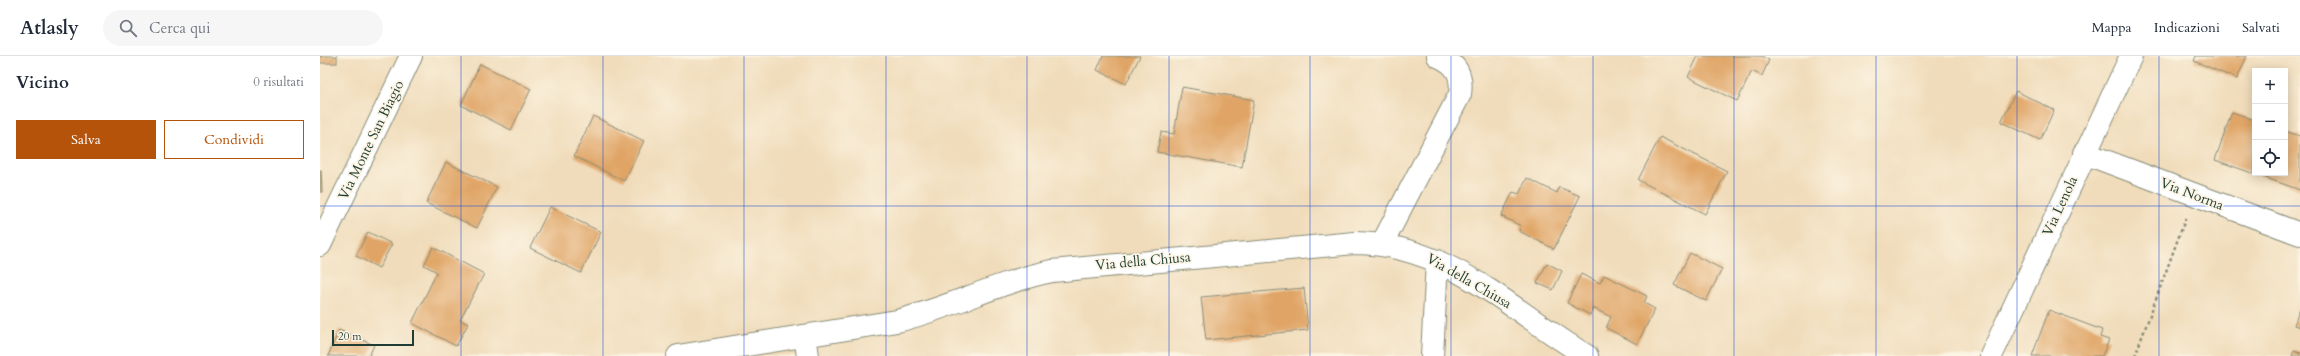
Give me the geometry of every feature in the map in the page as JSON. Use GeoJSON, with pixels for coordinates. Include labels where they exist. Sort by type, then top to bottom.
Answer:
{"type":"FeatureCollection","features":[{"type":"Feature","properties":{"kind":"street","name":"Via Monte San Biagio"},"geometry":{"type":"LineString","coordinates":[[320,245],[411,56]]}},
{"type":"Feature","properties":{"kind":"street"},"geometry":{"type":"LineString","coordinates":[[1382,244],[1460,94],[1461,84],[1458,70],[1453,64],[1438,56]]}},
{"type":"Feature","properties":{"kind":"street","name":"Via Lenola"},"geometry":{"type":"LineString","coordinates":[[1990,356],[2130,56]]}},
{"type":"Feature","properties":{"kind":"street","name":"Via Norma"},"geometry":{"type":"LineString","coordinates":[[2084,153],[2300,234]]}},
{"type":"Feature","properties":{"kind":"street","name":"Via della Chiusa"},"geometry":{"type":"LineString","coordinates":[[678,356],[806,346],[912,317],[959,302],[1010,281],[1052,271],[1355,243],[1382,244],[1411,250],[1437,261],[1490,291],[1557,338],[1588,356]]}},
{"type":"Feature","properties":{"kind":"street"},"geometry":{"type":"LineString","coordinates":[[1432,356],[1437,261]]}},
{"type":"Feature","properties":{"kind":"path"},"geometry":{"type":"LineString","coordinates":[[2135,356],[2194,194]]}},
{"type":"Feature","properties":{"kind":"building"},"geometry":{"type":"Polygon","coordinates":[[[320,56],[337,56],[337,63],[320,63],[320,56]]]}},
{"type":"Feature","properties":{"kind":"building"},"geometry":{"type":"Polygon","coordinates":[[[1103,56],[1140,56],[1126,84],[1097,70],[1103,56]]]}},
{"type":"Feature","properties":{"kind":"building"},"geometry":{"type":"Polygon","coordinates":[[[1698,56],[1761,56],[1769,60],[1762,76],[1752,71],[1737,101],[1688,77],[1698,56]]]}},
{"type":"Feature","properties":{"kind":"building"},"geometry":{"type":"Polygon","coordinates":[[[2196,56],[2247,56],[2237,79],[2194,61],[2196,56]]]}},
{"type":"Feature","properties":{"kind":"building"},"geometry":{"type":"Polygon","coordinates":[[[480,64],[531,89],[511,130],[461,105],[480,64]]]}},
{"type":"Feature","properties":{"kind":"building"},"geometry":{"type":"Polygon","coordinates":[[[1182,87],[1254,100],[1242,167],[1157,152],[1161,132],[1174,134],[1182,87]]]}},
{"type":"Feature","properties":{"kind":"building"},"geometry":{"type":"Polygon","coordinates":[[[2016,91],[2054,110],[2040,140],[2001,122],[2016,91]]]}},
{"type":"Feature","properties":{"kind":"building"},"geometry":{"type":"Polygon","coordinates":[[[2232,112],[2252,119],[2252,173],[2215,160],[2232,112]]]}},
{"type":"Feature","properties":{"kind":"building"},"geometry":{"type":"Polygon","coordinates":[[[593,116],[644,141],[624,181],[574,156],[593,116]]]}},
{"type":"Feature","properties":{"kind":"building"},"geometry":{"type":"Polygon","coordinates":[[[2288,132],[2300,136],[2300,190],[2260,176],[2288,176],[2288,132]]]}},
{"type":"Feature","properties":{"kind":"building"},"geometry":{"type":"Polygon","coordinates":[[[1660,137],[1727,171],[1705,214],[1638,180],[1660,137]]]}},
{"type":"Feature","properties":{"kind":"building"},"geometry":{"type":"Polygon","coordinates":[[[446,162],[497,187],[477,228],[426,203],[446,162]]]}},
{"type":"Feature","properties":{"kind":"building"},"geometry":{"type":"Polygon","coordinates":[[[321,170],[322,192],[320,192],[321,170]]]}},
{"type":"Feature","properties":{"kind":"building"},"geometry":{"type":"Polygon","coordinates":[[[1527,178],[1557,193],[1559,187],[1580,196],[1554,249],[1519,231],[1521,226],[1501,216],[1513,192],[1519,194],[1527,178]]]}},
{"type":"Feature","properties":{"kind":"building"},"geometry":{"type":"Polygon","coordinates":[[[550,207],[601,232],[581,273],[530,248],[550,207]]]}},
{"type":"Feature","properties":{"kind":"building"},"geometry":{"type":"Polygon","coordinates":[[[368,232],[392,244],[379,268],[356,256],[368,232]]]}},
{"type":"Feature","properties":{"kind":"building"},"geometry":{"type":"Polygon","coordinates":[[[433,247],[484,274],[460,320],[468,324],[456,346],[412,323],[437,272],[424,265],[433,247]]]}},
{"type":"Feature","properties":{"kind":"building"},"geometry":{"type":"Polygon","coordinates":[[[1690,253],[1722,269],[1706,301],[1674,285],[1690,253]]]}},
{"type":"Feature","properties":{"kind":"building"},"geometry":{"type":"Polygon","coordinates":[[[1547,263],[1562,271],[1553,290],[1537,283],[1547,263]]]}},
{"type":"Feature","properties":{"kind":"building"},"geometry":{"type":"Polygon","coordinates":[[[1581,274],[1600,283],[1604,275],[1647,296],[1644,303],[1655,309],[1637,344],[1606,328],[1611,317],[1593,308],[1590,315],[1567,303],[1581,274]]]}},
{"type":"Feature","properties":{"kind":"building"},"geometry":{"type":"Polygon","coordinates":[[[1304,288],[1308,330],[1206,340],[1201,297],[1304,288]]]}},
{"type":"Feature","properties":{"kind":"building"},"geometry":{"type":"Polygon","coordinates":[[[2300,308],[2300,327],[2294,325],[2300,308]]]}},
{"type":"Feature","properties":{"kind":"building"},"geometry":{"type":"Polygon","coordinates":[[[2049,310],[2102,330],[2100,337],[2109,340],[2102,356],[2032,356],[2049,310]]]}},
{"type":"Feature","properties":{"kind":"building"},"geometry":{"type":"Polygon","coordinates":[[[339,330],[374,345],[369,356],[328,356],[339,330]]]}},
{"type":"Feature","properties":{"kind":"building"},"geometry":{"type":"Polygon","coordinates":[[[2294,350],[2300,352],[2300,356],[2292,356],[2294,350]]]}}]}
